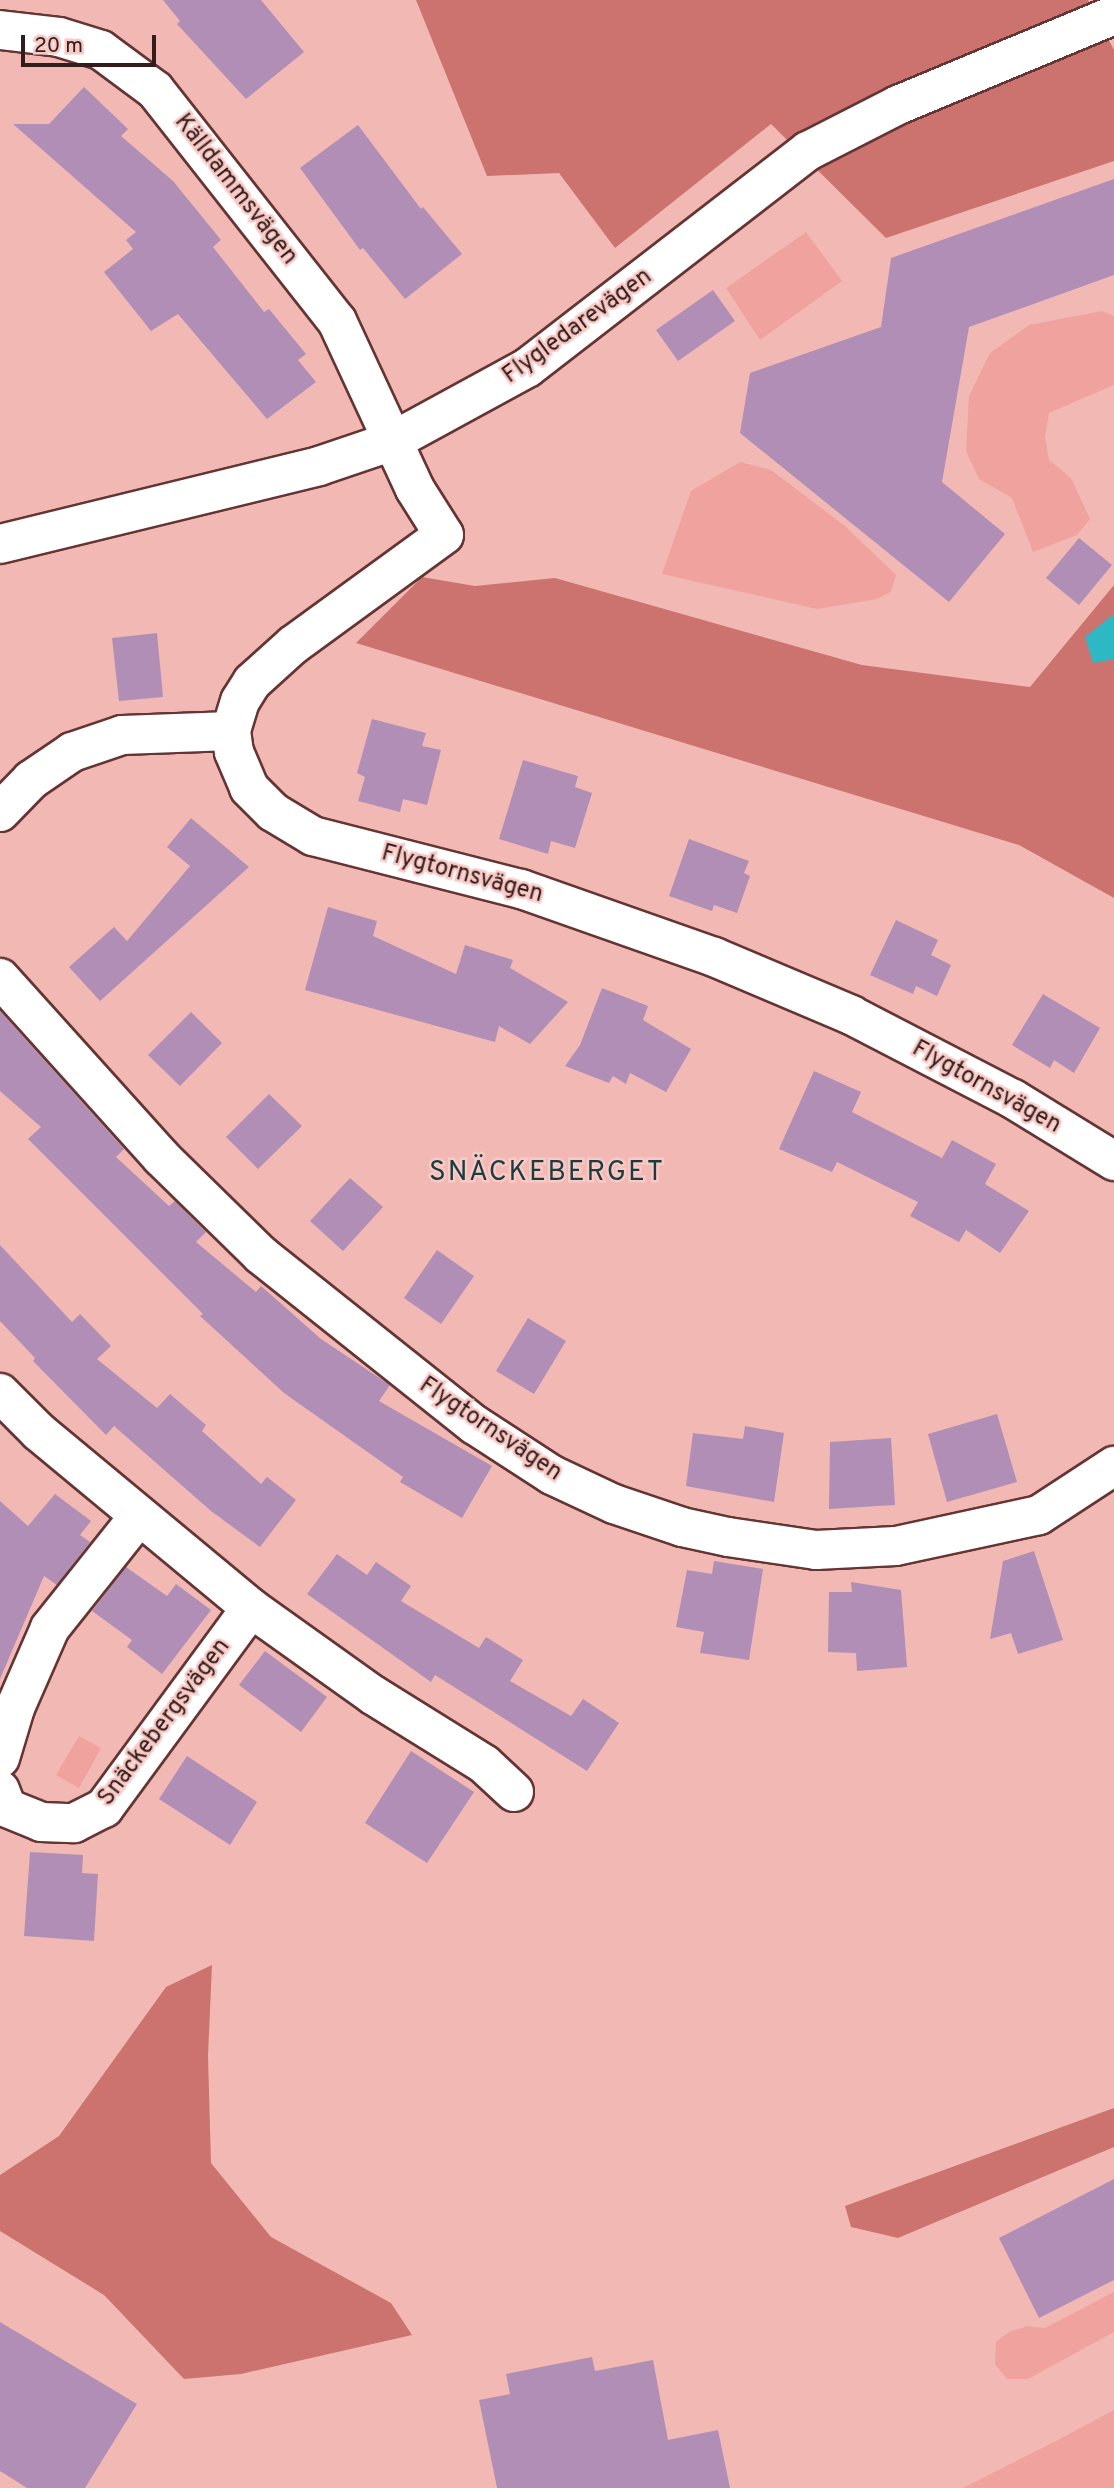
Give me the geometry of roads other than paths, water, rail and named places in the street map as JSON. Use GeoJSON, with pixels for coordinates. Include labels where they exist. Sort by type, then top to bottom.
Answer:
{"type":"FeatureCollection","features":[{"type":"Feature","properties":{"kind":"street","name":"Flygledarevägen"},"geometry":{"type":"LineString","coordinates":[[0,544],[319,466],[393,441],[527,368],[808,151],[898,105],[1114,15]]}},
{"type":"Feature","properties":{"kind":"street","name":"Källdammsvägen"},"geometry":{"type":"LineString","coordinates":[[0,30],[59,37],[100,50],[155,90],[337,321],[393,441]]}},
{"type":"Feature","properties":{"kind":"street"},"geometry":{"type":"LineString","coordinates":[[0,812],[31,780],[72,752],[122,735],[231,731],[240,701],[252,682],[283,654],[444,535],[393,441]]}},
{"type":"Feature","properties":{"kind":"street","name":"Flygtornsvägen"},"geometry":{"type":"LineString","coordinates":[[231,731],[249,788],[273,811],[313,836],[521,888],[722,960],[851,1015],[1013,1099],[1114,1161]]}},
{"type":"Feature","properties":{"kind":"street","name":"Flygtornsvägen"},"geometry":{"type":"LineString","coordinates":[[0,978],[161,1157],[261,1255],[475,1425],[552,1475],[614,1504],[682,1527],[741,1539],[816,1550],[896,1546],[1039,1515],[1114,1466]]}},
{"type":"Feature","properties":{"kind":"street"},"geometry":{"type":"LineString","coordinates":[[0,1393],[39,1432],[251,1608],[373,1695],[484,1764],[514,1792]]}},
{"type":"Feature","properties":{"kind":"street"},"geometry":{"type":"LineString","coordinates":[[0,1758],[15,1708],[50,1628],[139,1516]]}},
{"type":"Feature","properties":{"kind":"street","name":"Snäckebergsvägen"},"geometry":{"type":"LineString","coordinates":[[0,1790],[7,1808],[41,1822],[74,1824],[104,1808],[251,1608]]}},
{"type":"Feature","properties":{"kind":"water"},"geometry":{"type":"Polygon","coordinates":[[[1114,614],[1114,659],[1093,663],[1085,637],[1114,614]]]}},
{"type":"Feature","properties":{"kind":"district","name":"SNÄCKEBERGET"},"geometry":{"type":"Point","coordinates":[547,1173]}}]}
